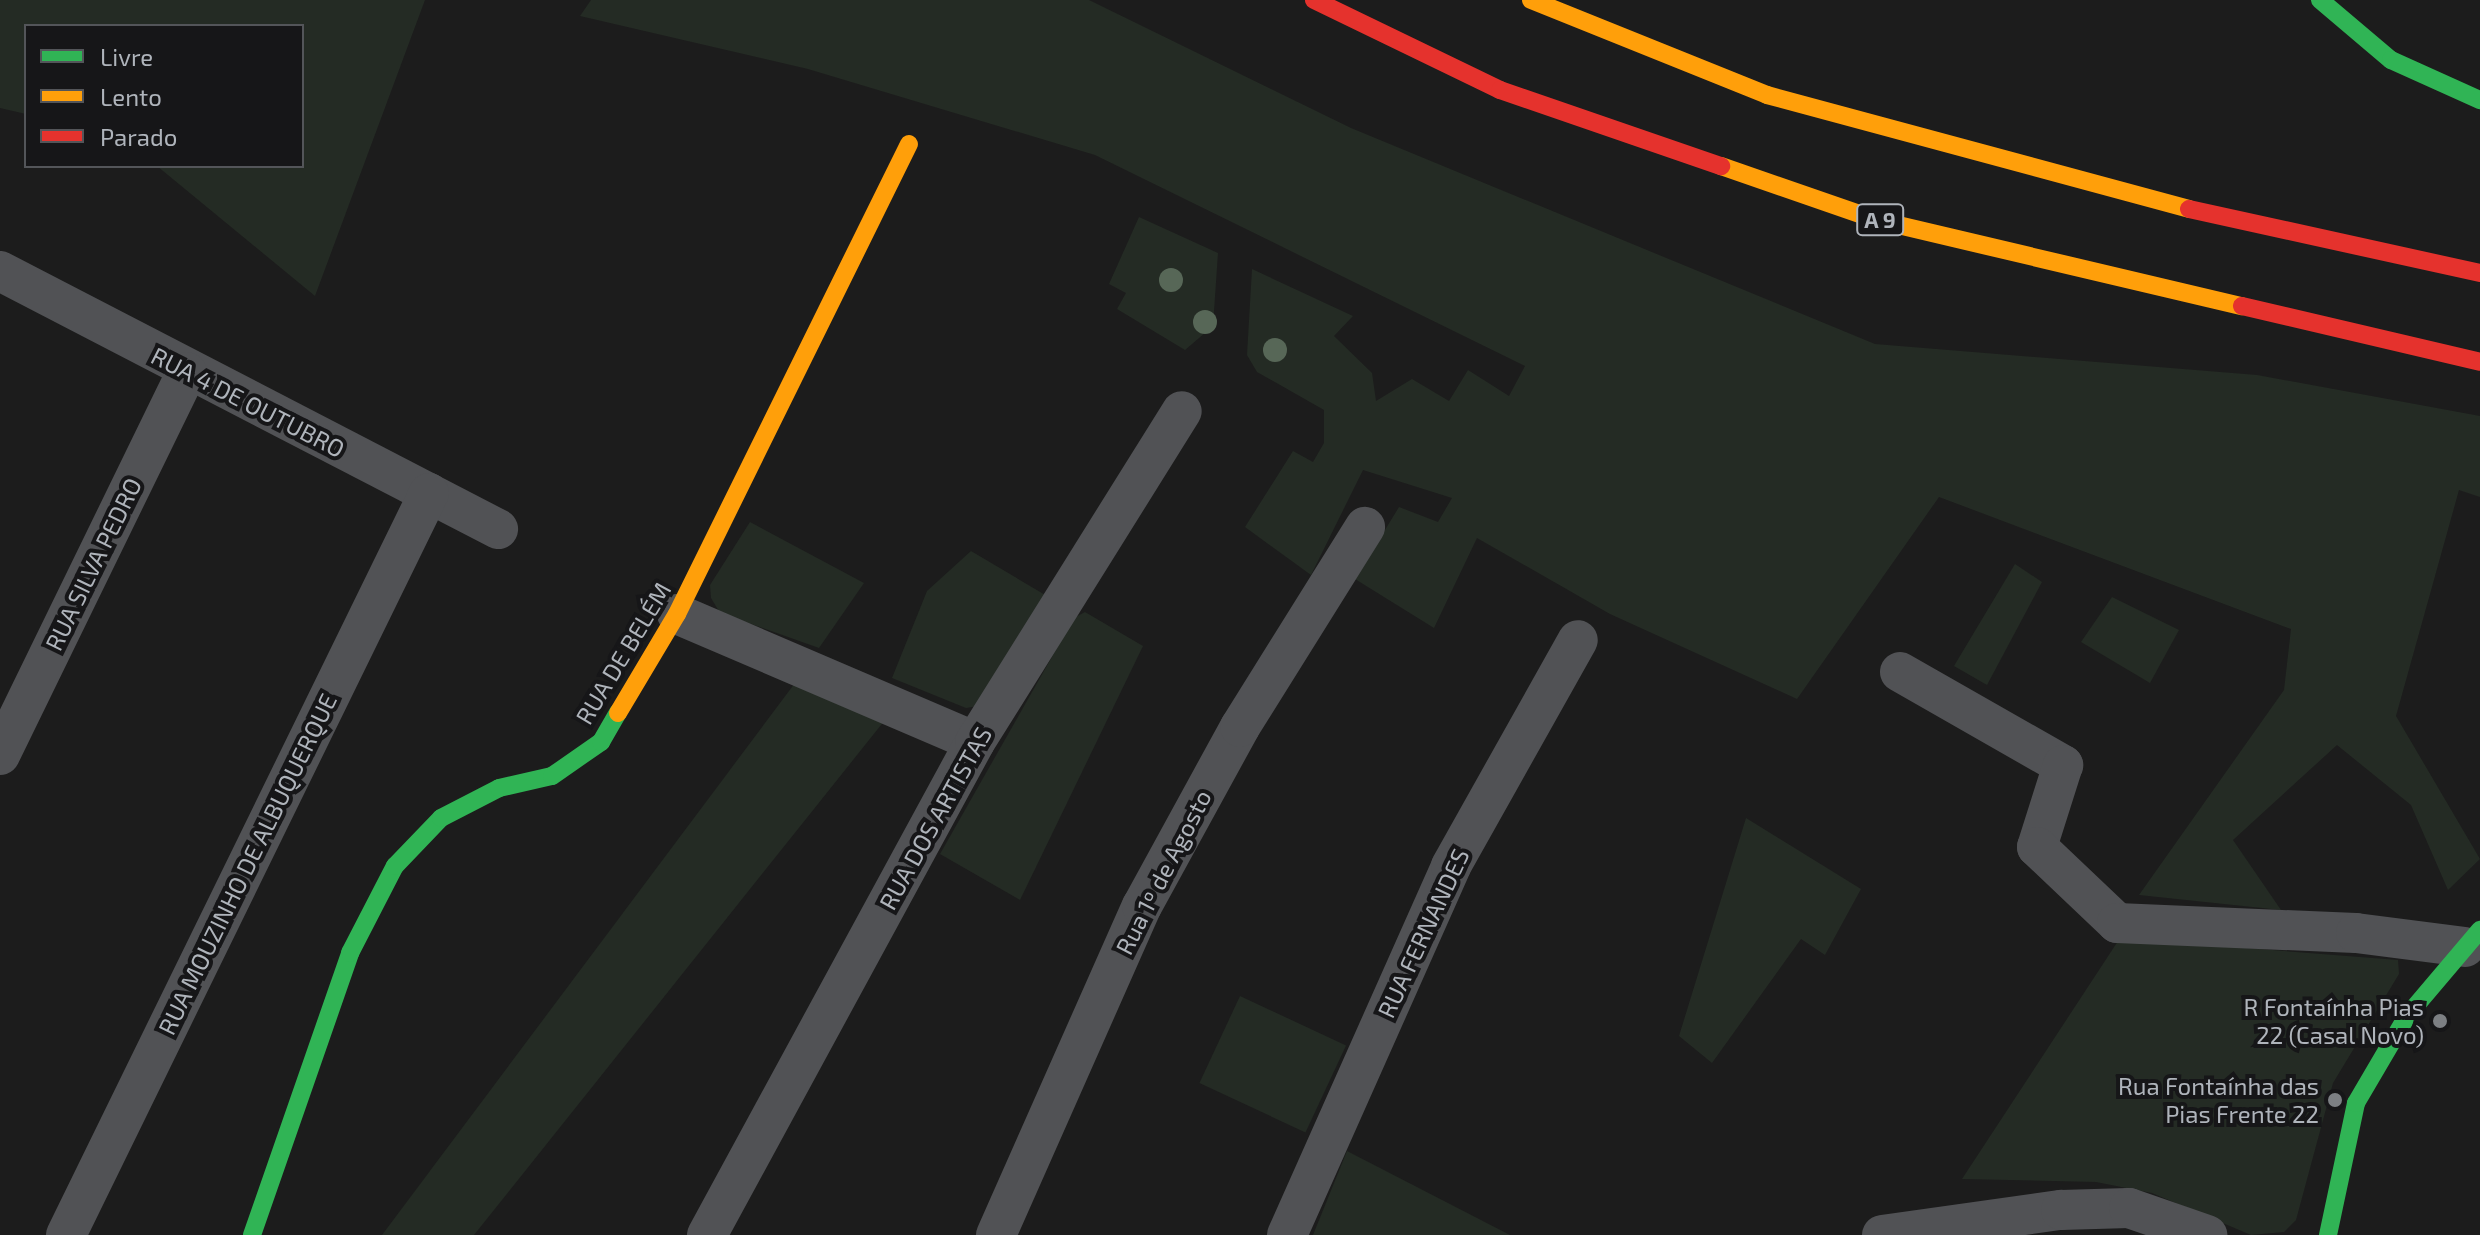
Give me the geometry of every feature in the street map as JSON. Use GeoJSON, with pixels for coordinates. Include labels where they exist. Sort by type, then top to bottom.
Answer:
{"type":"FeatureCollection","features":[{"type":"Feature","properties":{"kind":"main road","name":"A 9"},"geometry":{"type":"LineString","coordinates":[[1314,0],[1500,90],[1877,220],[2476,362]]}},
{"type":"Feature","properties":{"kind":"main road"},"geometry":{"type":"LineString","coordinates":[[1531,0],[1767,95],[2053,178],[2480,273]]}},
{"type":"Feature","properties":{"kind":"main road"},"geometry":{"type":"LineString","coordinates":[[2320,0],[2391,60],[2480,100]]}},
{"type":"Feature","properties":{"kind":"main road","name":"RUA DE BELÉM"},"geometry":{"type":"LineString","coordinates":[[252,1235],[350,953],[395,866],[441,818],[499,788],[552,776],[601,742],[677,614],[909,144]]}},
{"type":"Feature","properties":{"kind":"main road"},"geometry":{"type":"LineString","coordinates":[[2328,1235],[2356,1103],[2407,1016],[2473,938]]}},
{"type":"Feature","properties":{"kind":"street","name":"RUA 4 DE OUTUBRO"},"geometry":{"type":"LineString","coordinates":[[0,271],[187,372],[498,529]]}},
{"type":"Feature","properties":{"kind":"street","name":"RUA SILVA PEDRO"},"geometry":{"type":"LineString","coordinates":[[0,755],[187,372]]}},
{"type":"Feature","properties":{"kind":"street","name":"RUA DOS ARTISTAS"},"geometry":{"type":"LineString","coordinates":[[707,1235],[975,742],[1182,411]]}},
{"type":"Feature","properties":{"kind":"street","name":"RUA MOUZINHO DE ALBUQUERQUE"},"geometry":{"type":"LineString","coordinates":[[66,1235],[429,493]]}},
{"type":"Feature","properties":{"kind":"street","name":"Rua 1º de Agosto"},"geometry":{"type":"LineString","coordinates":[[996,1235],[1142,906],[1240,727],[1365,527]]}},
{"type":"Feature","properties":{"kind":"street"},"geometry":{"type":"LineString","coordinates":[[677,614],[975,742]]}},
{"type":"Feature","properties":{"kind":"street","name":"RUA FERNANDES"},"geometry":{"type":"LineString","coordinates":[[1287,1235],[1451,866],[1578,640]]}},
{"type":"Feature","properties":{"kind":"street"},"geometry":{"type":"LineString","coordinates":[[1900,672],[2063,765],[2037,847],[2117,923],[2473,938]]}},
{"type":"Feature","properties":{"kind":"street"},"geometry":{"type":"LineString","coordinates":[[1882,1235],[2129,1208],[2207,1235]]}},
{"type":"Feature","properties":{"kind":"shaded area"},"geometry":{"type":"Polygon","coordinates":[[[0,0],[425,0],[315,296],[159,168],[304,168],[304,24],[24,24],[24,114],[0,108],[0,0]]]}},
{"type":"Feature","properties":{"kind":"shaded area"},"geometry":{"type":"Polygon","coordinates":[[[591,0],[1089,0],[1351,128],[1875,344],[2257,375],[2480,416],[2480,497],[2459,490],[2396,716],[2480,859],[2448,890],[2411,805],[2337,745],[2233,840],[2281,910],[2139,895],[2284,690],[2291,629],[1939,497],[1797,699],[1610,614],[1477,538],[1434,628],[1355,579],[1399,507],[1438,522],[1452,498],[1363,470],[1311,575],[1245,527],[1293,451],[1313,462],[1324,443],[1324,410],[1257,372],[1247,355],[1252,269],[1353,316],[1334,336],[1372,373],[1376,401],[1412,379],[1449,401],[1468,370],[1509,396],[1525,366],[1095,155],[808,69],[580,16],[591,0]]]}},
{"type":"Feature","properties":{"kind":"shaded area"},"geometry":{"type":"Polygon","coordinates":[[[1139,217],[1218,253],[1213,326],[1185,350],[1117,309],[1126,293],[1109,284],[1139,217]]]}},
{"type":"Feature","properties":{"kind":"shaded area"},"geometry":{"type":"Polygon","coordinates":[[[750,522],[864,583],[819,648],[720,613],[711,598],[710,585],[750,522]]]}},
{"type":"Feature","properties":{"kind":"shaded area"},"geometry":{"type":"Polygon","coordinates":[[[971,551],[1052,599],[978,706],[966,708],[892,678],[927,591],[971,551]]]}},
{"type":"Feature","properties":{"kind":"shaded area"},"geometry":{"type":"Polygon","coordinates":[[[2015,564],[2042,582],[1987,685],[1954,666],[2015,564]]]}},
{"type":"Feature","properties":{"kind":"shaded area"},"geometry":{"type":"Polygon","coordinates":[[[2112,597],[2179,630],[2150,683],[2081,642],[2112,597]]]}},
{"type":"Feature","properties":{"kind":"shaded area"},"geometry":{"type":"Polygon","coordinates":[[[1085,612],[1143,646],[1020,900],[940,854],[1074,618],[1085,612]]]}},
{"type":"Feature","properties":{"kind":"shaded area"},"geometry":{"type":"Polygon","coordinates":[[[795,683],[885,720],[474,1235],[382,1235],[795,683]]]}},
{"type":"Feature","properties":{"kind":"shaded area"},"geometry":{"type":"Polygon","coordinates":[[[1746,818],[1861,889],[1825,955],[1801,939],[1712,1063],[1679,1036],[1746,818]]]}},
{"type":"Feature","properties":{"kind":"shaded area"},"geometry":{"type":"Polygon","coordinates":[[[2120,938],[2398,960],[2399,974],[2333,1083],[2296,1220],[2284,1232],[2251,1235],[2152,1193],[2096,1182],[1962,1179],[2120,938]]]}},
{"type":"Feature","properties":{"kind":"shaded area"},"geometry":{"type":"Polygon","coordinates":[[[1240,996],[1346,1045],[1305,1132],[1199,1083],[1240,996]]]}},
{"type":"Feature","properties":{"kind":"shaded area"},"geometry":{"type":"Polygon","coordinates":[[[1347,1151],[1510,1235],[1313,1235],[1347,1151]]]}},
{"type":"Feature","properties":{"kind":"traffic: fast"},"geometry":{"type":"LineString","coordinates":[[2320,0],[2391,60],[2480,100]]}},
{"type":"Feature","properties":{"kind":"traffic: fast"},"geometry":{"type":"LineString","coordinates":[[252,1235],[350,953],[395,866],[441,818],[499,788],[552,776],[601,742],[618,713]]}},
{"type":"Feature","properties":{"kind":"traffic: fast"},"geometry":{"type":"LineString","coordinates":[[2328,1235],[2356,1103],[2407,1016],[2480,930]]}},
{"type":"Feature","properties":{"kind":"traffic: slow"},"geometry":{"type":"LineString","coordinates":[[1531,0],[1767,95],[2189,209]]}},
{"type":"Feature","properties":{"kind":"traffic: slow"},"geometry":{"type":"LineString","coordinates":[[618,713],[677,614],[909,144]]}},
{"type":"Feature","properties":{"kind":"traffic: slow"},"geometry":{"type":"LineString","coordinates":[[1721,166],[1877,220],[2242,306]]}},
{"type":"Feature","properties":{"kind":"traffic: jam"},"geometry":{"type":"LineString","coordinates":[[1314,0],[1500,90],[1721,166]]}},
{"type":"Feature","properties":{"kind":"traffic: jam"},"geometry":{"type":"LineString","coordinates":[[2189,209],[2480,273]]}},
{"type":"Feature","properties":{"kind":"traffic: jam"},"geometry":{"type":"LineString","coordinates":[[2242,306],[2480,362]]}},
{"type":"Feature","properties":{"kind":"place","name":"R Fontaínha Pias 22 (Casal Novo)"},"geometry":{"type":"Point","coordinates":[2440,1021]}},
{"type":"Feature","properties":{"kind":"place","name":"Rua Fontaínha das Pias Frente 22"},"geometry":{"type":"Point","coordinates":[2335,1100]}}]}
